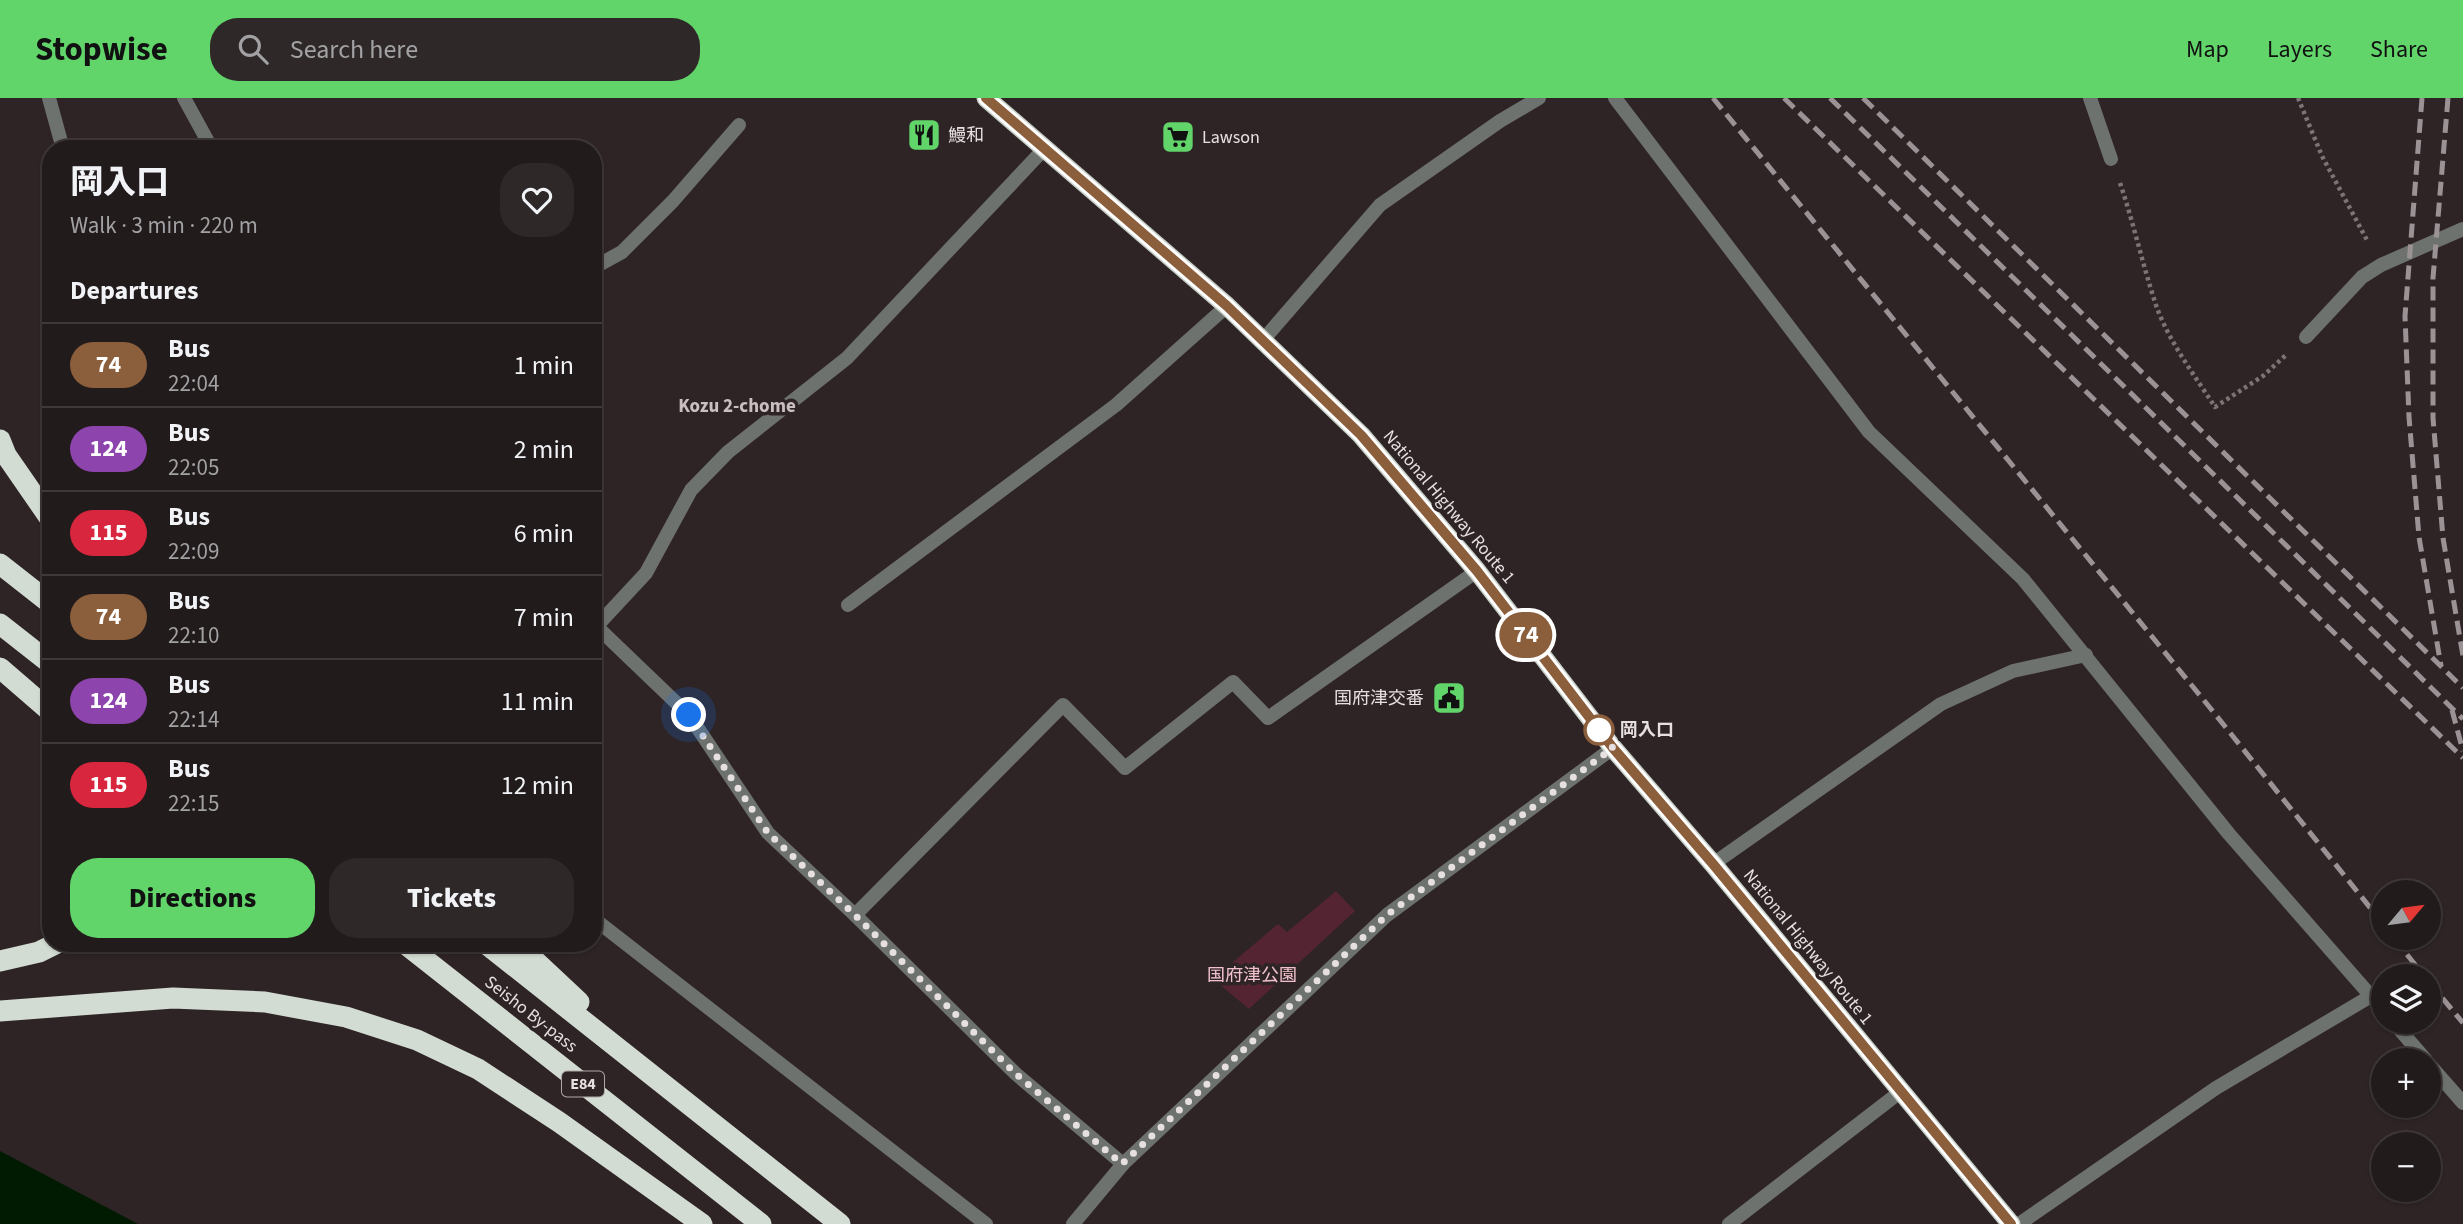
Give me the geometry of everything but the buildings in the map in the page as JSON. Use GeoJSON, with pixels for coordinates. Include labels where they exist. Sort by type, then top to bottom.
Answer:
{"type":"FeatureCollection","features":[{"type":"Feature","properties":{"kind":"highway","name":"National Highway Route 1"},"geometry":{"type":"LineString","coordinates":[[986,98],[1046,147],[1264,339],[1361,435],[1477,571],[1613,748],[1713,864],[2011,1224]]}},
{"type":"Feature","properties":{"kind":"highway"},"geometry":{"type":"LineString","coordinates":[[0,440],[6,455],[42,507]]}},
{"type":"Feature","properties":{"kind":"highway"},"geometry":{"type":"LineString","coordinates":[[0,564],[42,597]]}},
{"type":"Feature","properties":{"kind":"highway"},"geometry":{"type":"LineString","coordinates":[[0,624],[42,657]]}},
{"type":"Feature","properties":{"kind":"highway"},"geometry":{"type":"LineString","coordinates":[[0,668],[42,704]]}},
{"type":"Feature","properties":{"kind":"highway"},"geometry":{"type":"LineString","coordinates":[[0,961],[42,950]]}},
{"type":"Feature","properties":{"kind":"highway","name":"Seisho By-pass"},"geometry":{"type":"LineString","coordinates":[[415,952],[761,1224]]}},
{"type":"Feature","properties":{"kind":"highway","name":"Seisho By-pass"},"geometry":{"type":"LineString","coordinates":[[496,952],[840,1224]]}},
{"type":"Feature","properties":{"kind":"highway"},"geometry":{"type":"LineString","coordinates":[[526,952],[685,1101]]}},
{"type":"Feature","properties":{"kind":"highway"},"geometry":{"type":"LineString","coordinates":[[0,1011],[173,998],[265,1002],[346,1017],[417,1041],[478,1069],[559,1122],[702,1224]]}},
{"type":"Feature","properties":{"kind":"street"},"geometry":{"type":"LineString","coordinates":[[49,98],[61,140]]}},
{"type":"Feature","properties":{"kind":"street"},"geometry":{"type":"LineString","coordinates":[[184,98],[207,140]]}},
{"type":"Feature","properties":{"kind":"street"},"geometry":{"type":"LineString","coordinates":[[1264,339],[1380,205],[1500,121],[1539,98]]}},
{"type":"Feature","properties":{"kind":"street"},"geometry":{"type":"LineString","coordinates":[[1615,98],[1869,432],[2022,579],[2228,834],[2371,996],[2216,1088],[2019,1224]]}},
{"type":"Feature","properties":{"kind":"street"},"geometry":{"type":"LineString","coordinates":[[2090,98],[2111,159]]}},
{"type":"Feature","properties":{"kind":"street"},"geometry":{"type":"LineString","coordinates":[[602,263],[622,252],[673,201],[739,125]]}},
{"type":"Feature","properties":{"kind":"street"},"geometry":{"type":"LineString","coordinates":[[602,619],[646,573],[691,490],[728,452],[848,358],[1046,147]]}},
{"type":"Feature","properties":{"kind":"street"},"geometry":{"type":"LineString","coordinates":[[2306,337],[2362,277],[2381,265],[2463,229]]}},
{"type":"Feature","properties":{"kind":"street"},"geometry":{"type":"LineString","coordinates":[[848,605],[1116,405],[1227,306]]}},
{"type":"Feature","properties":{"kind":"street"},"geometry":{"type":"LineString","coordinates":[[855,915],[1063,705],[1125,768],[1233,682],[1268,718],[1477,571]]}},
{"type":"Feature","properties":{"kind":"street"},"geometry":{"type":"LineString","coordinates":[[602,634],[689,715],[768,833],[1016,1074],[1122,1164]]}},
{"type":"Feature","properties":{"kind":"street"},"geometry":{"type":"LineString","coordinates":[[1713,864],[1941,704],[2013,671],[2085,655]]}},
{"type":"Feature","properties":{"kind":"street"},"geometry":{"type":"LineString","coordinates":[[1073,1224],[1122,1164],[1387,915],[1613,748]]}},
{"type":"Feature","properties":{"kind":"street"},"geometry":{"type":"LineString","coordinates":[[602,925],[986,1224]]}},
{"type":"Feature","properties":{"kind":"street"},"geometry":{"type":"LineString","coordinates":[[2404,1034],[2416,1048]]}},
{"type":"Feature","properties":{"kind":"street"},"geometry":{"type":"LineString","coordinates":[[2441,1077],[2463,1103]]}},
{"type":"Feature","properties":{"kind":"street"},"geometry":{"type":"LineString","coordinates":[[1728,1224],[1900,1092]]}},
{"type":"Feature","properties":{"kind":"path"},"geometry":{"type":"LineString","coordinates":[[2298,98],[2322,156],[2381,265]]}},
{"type":"Feature","properties":{"kind":"path"},"geometry":{"type":"LineString","coordinates":[[2111,159],[2132,215],[2158,310],[2172,339],[2215,407],[2263,376],[2306,337]]}},
{"type":"Feature","properties":{"kind":"green space","name":"国府津公園"},"geometry":{"type":"Polygon","coordinates":[[[1336,891],[1355,911],[1249,1009],[1213,979],[1278,924],[1287,932],[1336,891]]]}},
{"type":"Feature","properties":{"kind":"shaded area"},"geometry":{"type":"Polygon","coordinates":[[[0,1151],[138,1224],[0,1224],[0,1151]]]}},
{"type":"Feature","properties":{"kind":"railway"},"geometry":{"type":"LineString","coordinates":[[1713,98],[2371,909]]}},
{"type":"Feature","properties":{"kind":"railway"},"geometry":{"type":"LineString","coordinates":[[1784,98],[2463,758]]}},
{"type":"Feature","properties":{"kind":"railway"},"geometry":{"type":"LineString","coordinates":[[1830,98],[2463,719]]}},
{"type":"Feature","properties":{"kind":"railway"},"geometry":{"type":"LineString","coordinates":[[1863,98],[2463,688]]}},
{"type":"Feature","properties":{"kind":"railway"},"geometry":{"type":"LineString","coordinates":[[2422,98],[2405,316],[2409,417],[2419,537],[2441,666]]}},
{"type":"Feature","properties":{"kind":"railway"},"geometry":{"type":"LineString","coordinates":[[2448,98],[2433,278],[2433,418],[2443,538],[2463,656]]}},
{"type":"Feature","properties":{"kind":"railway"},"geometry":{"type":"LineString","coordinates":[[2452,710],[2463,751]]}},
{"type":"Feature","properties":{"kind":"railway"},"geometry":{"type":"LineString","coordinates":[[2403,950],[2415,964]]}},
{"type":"Feature","properties":{"kind":"railway"},"geometry":{"type":"LineString","coordinates":[[2441,996],[2463,1023]]}},
{"type":"Feature","properties":{"kind":"bus line","name":"74"},"geometry":{"type":"LineString","coordinates":[[986,98],[1046,147],[1264,339],[1361,435],[1477,571],[1613,748],[1713,864],[2011,1224]]}},
{"type":"Feature","properties":{"kind":"place","name":"鰻和"},"geometry":{"type":"Point","coordinates":[924,135]}},
{"type":"Feature","properties":{"kind":"place","name":"Lawson"},"geometry":{"type":"Point","coordinates":[1178,137]}},
{"type":"Feature","properties":{"kind":"place","name":"国府津交番"},"geometry":{"type":"Point","coordinates":[1449,698]}},
{"type":"Feature","properties":{"kind":"place","name":"岡入口"},"geometry":{"type":"Point","coordinates":[1599,730]}},
{"type":"Feature","properties":{"kind":"district","name":"Kozu 2-chome"},"geometry":{"type":"Point","coordinates":[737,406]}},
{"type":"Feature","properties":{"kind":"route"},"geometry":{"type":"LineString","coordinates":[[689,715],[768,833],[1016,1074],[1122,1164],[1387,915],[1613,748],[1599,730]]}}]}
